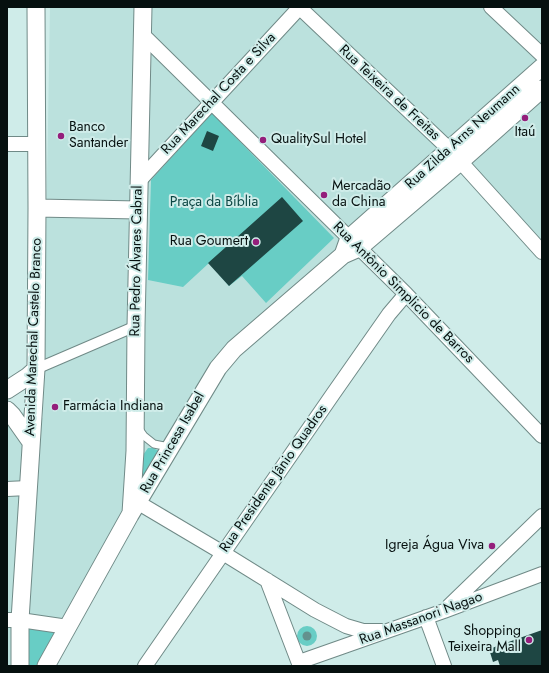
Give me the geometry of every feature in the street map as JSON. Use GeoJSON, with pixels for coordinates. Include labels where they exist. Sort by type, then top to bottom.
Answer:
{"type":"FeatureCollection","features":[{"type":"Feature","properties":{"kind":"street","name":"Avenida Marechal Castelo Branco"},"geometry":{"type":"LineString","coordinates":[[20,666],[13,620],[28,488],[36,369],[36,7]]}},
{"type":"Feature","properties":{"kind":"street","name":"Rua Pedro Álvares Cabral"},"geometry":{"type":"LineString","coordinates":[[133,506],[136,425],[136,326],[143,7]]}},
{"type":"Feature","properties":{"kind":"street","name":"Rua Marechal Costa e Silva"},"geometry":{"type":"LineString","coordinates":[[139,181],[299,7]]}},
{"type":"Feature","properties":{"kind":"street","name":"Rua Teixeira de Freitas"},"geometry":{"type":"LineString","coordinates":[[299,7],[455,155],[542,252]]}},
{"type":"Feature","properties":{"kind":"street"},"geometry":{"type":"LineString","coordinates":[[491,7],[542,55]]}},
{"type":"Feature","properties":{"kind":"street","name":"Rua Antônio Simplicio de Barros"},"geometry":{"type":"LineString","coordinates":[[142,34],[406,294],[542,436]]}},
{"type":"Feature","properties":{"kind":"street","name":"Rua Zilda Arns Neumann"},"geometry":{"type":"LineString","coordinates":[[455,155],[542,67]]}},
{"type":"Feature","properties":{"kind":"street","name":"Rua Zilda Arns Neumann"},"geometry":{"type":"LineString","coordinates":[[354,243],[455,155],[542,89]]}},
{"type":"Feature","properties":{"kind":"street"},"geometry":{"type":"LineString","coordinates":[[7,144],[36,144]]}},
{"type":"Feature","properties":{"kind":"street"},"geometry":{"type":"LineString","coordinates":[[37,208],[138,210]]}},
{"type":"Feature","properties":{"kind":"street","name":"Rua Princesa Isabel"},"geometry":{"type":"LineString","coordinates":[[46,666],[133,506],[174,443],[218,368],[234,349],[343,255],[354,243]]}},
{"type":"Feature","properties":{"kind":"street","name":"Rua Presidente Jânio Quadros"},"geometry":{"type":"LineString","coordinates":[[145,666],[358,358],[389,314],[406,294]]}},
{"type":"Feature","properties":{"kind":"street"},"geometry":{"type":"LineString","coordinates":[[7,390],[22,381],[36,369],[136,326]]}},
{"type":"Feature","properties":{"kind":"street"},"geometry":{"type":"LineString","coordinates":[[7,410],[31,442]]}},
{"type":"Feature","properties":{"kind":"street"},"geometry":{"type":"LineString","coordinates":[[7,489],[28,488]]}},
{"type":"Feature","properties":{"kind":"street"},"geometry":{"type":"LineString","coordinates":[[133,506],[223,553],[314,610],[346,626],[363,631],[387,631]]}},
{"type":"Feature","properties":{"kind":"street"},"geometry":{"type":"LineString","coordinates":[[444,611],[542,516]]}},
{"type":"Feature","properties":{"kind":"street","name":"Rua Massanori Nagao"},"geometry":{"type":"LineString","coordinates":[[300,664],[542,574]]}},
{"type":"Feature","properties":{"kind":"street"},"geometry":{"type":"LineString","coordinates":[[266,580],[300,664]]}},
{"type":"Feature","properties":{"kind":"street"},"geometry":{"type":"LineString","coordinates":[[426,617],[444,666]]}},
{"type":"Feature","properties":{"kind":"street"},"geometry":{"type":"LineString","coordinates":[[13,620],[68,627]]}},
{"type":"Feature","properties":{"kind":"lane"},"geometry":{"type":"LineString","coordinates":[[136,425],[144,436],[154,444],[164,446],[174,443]]}},
{"type":"Feature","properties":{"kind":"shaded area"},"geometry":{"type":"Polygon","coordinates":[[[50,7],[542,7],[542,255],[451,156],[229,361],[53,666],[7,666],[7,408],[43,418],[50,7]]]}},
{"type":"Feature","properties":{"kind":"green space","name":"Praça da Bíblia"},"geometry":{"type":"Polygon","coordinates":[[[212,113],[334,238],[266,303],[242,276],[229,286],[209,263],[183,287],[148,280],[151,180],[212,113]]]}},
{"type":"Feature","properties":{"kind":"green space"},"geometry":{"type":"Polygon","coordinates":[[[148,448],[153,448],[159,451],[145,481],[141,479],[143,455],[148,448]]]}},
{"type":"Feature","properties":{"kind":"green space"},"geometry":{"type":"Polygon","coordinates":[[[24,625],[55,632],[36,666],[25,666],[24,625]]]}},
{"type":"Feature","properties":{"kind":"green space"},"geometry":{"type":"Polygon","coordinates":[[[303,626],[311,626],[317,632],[317,640],[311,646],[303,646],[297,640],[297,632],[303,626]]]}},
{"type":"Feature","properties":{"kind":"building"},"geometry":{"type":"Polygon","coordinates":[[[207,131],[219,136],[213,151],[201,146],[207,131]]]}},
{"type":"Feature","properties":{"kind":"building","name":"Rua Goumert"},"geometry":{"type":"Polygon","coordinates":[[[282,197],[303,221],[229,286],[208,263],[282,197]]]}},
{"type":"Feature","properties":{"kind":"building","name":"Shopping Teixeira Mall"},"geometry":{"type":"Polygon","coordinates":[[[542,630],[542,666],[500,666],[498,660],[493,662],[489,649],[542,630]]]}},
{"type":"Feature","properties":{"kind":"place","name":"Itaú"},"geometry":{"type":"Point","coordinates":[525,118]}},
{"type":"Feature","properties":{"kind":"place","name":"Banco Santander"},"geometry":{"type":"Point","coordinates":[61,136]}},
{"type":"Feature","properties":{"kind":"place","name":"QualitySul Hotel"},"geometry":{"type":"Point","coordinates":[263,140]}},
{"type":"Feature","properties":{"kind":"place","name":"Mercadão da China"},"geometry":{"type":"Point","coordinates":[324,195]}},
{"type":"Feature","properties":{"kind":"place","name":"Rua Goumert"},"geometry":{"type":"Point","coordinates":[256,242]}},
{"type":"Feature","properties":{"kind":"place","name":"Farmácia Indiana"},"geometry":{"type":"Point","coordinates":[55,407]}},
{"type":"Feature","properties":{"kind":"place","name":"Igreja Água Viva"},"geometry":{"type":"Point","coordinates":[492,546]}},
{"type":"Feature","properties":{"kind":"place","name":"Shopping Teixeira Mall"},"geometry":{"type":"Point","coordinates":[529,640]}}]}
